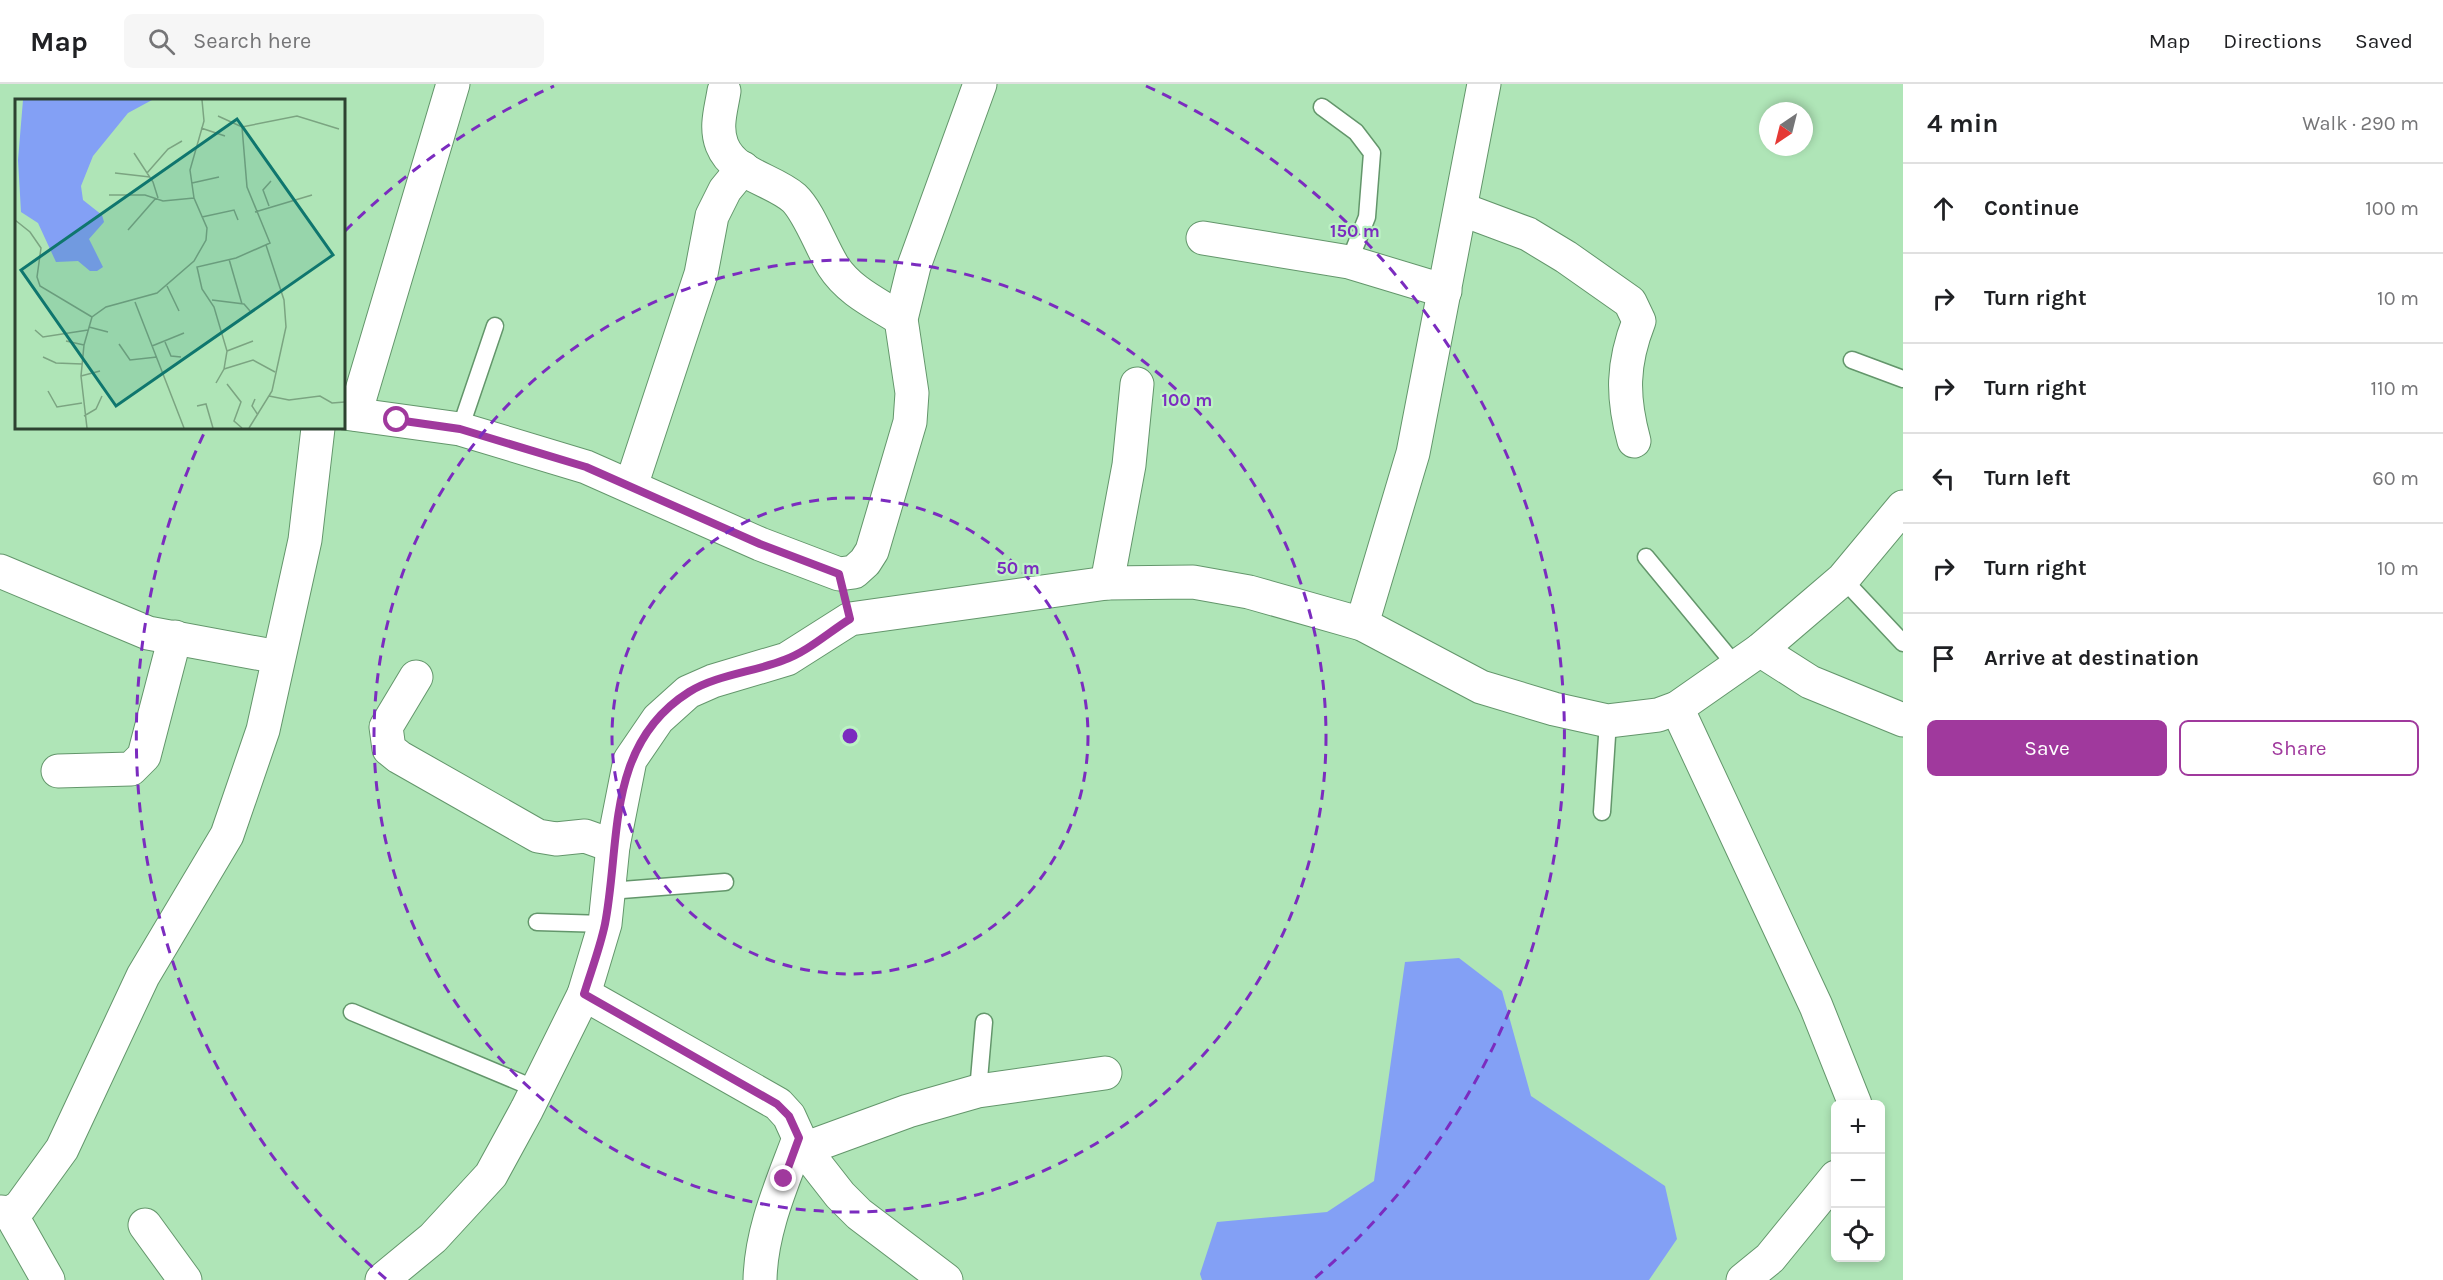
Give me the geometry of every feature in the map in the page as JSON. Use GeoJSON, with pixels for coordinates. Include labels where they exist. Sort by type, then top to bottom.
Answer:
{"type":"FeatureCollection","features":[{"type":"Feature","properties":{"kind":"street"},"geometry":{"type":"LineString","coordinates":[[453,84],[349,414],[460,429],[586,467],[760,544],[839,574],[854,572],[865,562],[872,551],[910,422],[912,393],[901,319],[914,266],[981,84]]}},
{"type":"Feature","properties":{"kind":"street"},"geometry":{"type":"LineString","coordinates":[[1362,624],[1413,453],[1484,84]]}},
{"type":"Feature","properties":{"kind":"street"},"geometry":{"type":"LineString","coordinates":[[724,91],[717,128],[722,146],[731,160],[782,188],[797,201],[834,267],[850,287],[901,319]]}},
{"type":"Feature","properties":{"kind":"street"},"geometry":{"type":"LineString","coordinates":[[631,486],[701,273],[712,216],[725,190],[743,168]]}},
{"type":"Feature","properties":{"kind":"street"},"geometry":{"type":"LineString","coordinates":[[1461,209],[1528,234],[1630,302],[1639,321],[1630,342],[1624,384],[1625,408],[1634,441]]}},
{"type":"Feature","properties":{"kind":"street"},"geometry":{"type":"LineString","coordinates":[[1203,238],[1349,262],[1445,291]]}},
{"type":"Feature","properties":{"kind":"street"},"geometry":{"type":"LineString","coordinates":[[1107,582],[1129,465],[1137,384]]}},
{"type":"Feature","properties":{"kind":"street"},"geometry":{"type":"LineString","coordinates":[[48,1280],[5,1213],[20,1207],[62,1149],[143,976],[227,835],[263,730],[305,540],[318,429]]}},
{"type":"Feature","properties":{"kind":"street"},"geometry":{"type":"LineString","coordinates":[[382,1280],[433,1238],[491,1175],[536,1089],[584,994],[604,924],[613,846],[630,760],[658,719],[688,692],[713,681],[787,659],[850,619],[1107,582],[1193,582],[1249,592],[1362,624],[1481,687],[1554,709],[1608,721],[1658,715],[1677,708],[1748,658],[1843,579],[1903,507]]}},
{"type":"Feature","properties":{"kind":"street"},"geometry":{"type":"LineString","coordinates":[[0,571],[147,633],[278,657]]}},
{"type":"Feature","properties":{"kind":"street"},"geometry":{"type":"LineString","coordinates":[[839,574],[850,619]]}},
{"type":"Feature","properties":{"kind":"street"},"geometry":{"type":"LineString","coordinates":[[58,771],[130,769],[144,756],[175,637]]}},
{"type":"Feature","properties":{"kind":"street"},"geometry":{"type":"LineString","coordinates":[[1748,658],[1903,720]]}},
{"type":"Feature","properties":{"kind":"street"},"geometry":{"type":"LineString","coordinates":[[416,677],[386,727],[389,748],[399,757],[538,836],[556,838],[585,836],[613,846]]}},
{"type":"Feature","properties":{"kind":"street"},"geometry":{"type":"LineString","coordinates":[[1677,708],[1816,1006],[1853,1100]]}},
{"type":"Feature","properties":{"kind":"street"},"geometry":{"type":"LineString","coordinates":[[584,994],[777,1104],[789,1116],[802,1143],[859,1214],[946,1280]]}},
{"type":"Feature","properties":{"kind":"street"},"geometry":{"type":"LineString","coordinates":[[760,1280],[761,1254],[776,1199],[802,1143],[978,1091],[1106,1073]]}},
{"type":"Feature","properties":{"kind":"street"},"geometry":{"type":"LineString","coordinates":[[1743,1280],[1770,1258],[1831,1184]]}},
{"type":"Feature","properties":{"kind":"street"},"geometry":{"type":"LineString","coordinates":[[145,1225],[185,1280]]}},
{"type":"Feature","properties":{"kind":"lane"},"geometry":{"type":"LineString","coordinates":[[1322,106],[1356,132],[1372,153],[1367,217],[1349,262]]}},
{"type":"Feature","properties":{"kind":"lane"},"geometry":{"type":"LineString","coordinates":[[460,429],[495,326]]}},
{"type":"Feature","properties":{"kind":"lane"},"geometry":{"type":"LineString","coordinates":[[1852,360],[1903,379]]}},
{"type":"Feature","properties":{"kind":"lane"},"geometry":{"type":"LineString","coordinates":[[1646,557],[1748,658]]}},
{"type":"Feature","properties":{"kind":"lane"},"geometry":{"type":"LineString","coordinates":[[1843,579],[1903,643]]}},
{"type":"Feature","properties":{"kind":"lane"},"geometry":{"type":"LineString","coordinates":[[1602,812],[1608,721]]}},
{"type":"Feature","properties":{"kind":"lane"},"geometry":{"type":"LineString","coordinates":[[609,891],[725,882]]}},
{"type":"Feature","properties":{"kind":"lane"},"geometry":{"type":"LineString","coordinates":[[537,922],[604,924]]}},
{"type":"Feature","properties":{"kind":"lane"},"geometry":{"type":"LineString","coordinates":[[352,1012],[536,1089]]}},
{"type":"Feature","properties":{"kind":"lane"},"geometry":{"type":"LineString","coordinates":[[978,1091],[984,1022]]}},
{"type":"Feature","properties":{"kind":"water"},"geometry":{"type":"Polygon","coordinates":[[[1459,958],[1502,991],[1531,1096],[1665,1186],[1677,1239],[1649,1280],[1202,1280],[1200,1274],[1217,1222],[1327,1212],[1374,1181],[1405,962],[1459,958]]]}},
{"type":"Feature","properties":{"kind":"route"},"geometry":{"type":"LineString","coordinates":[[397,420],[460,429],[586,467],[760,544],[839,574],[850,619],[787,659],[713,681],[688,692],[658,719],[630,760],[622,790],[613,846],[604,924],[584,994],[777,1104],[789,1116],[799,1138],[784,1179]]}}]}
